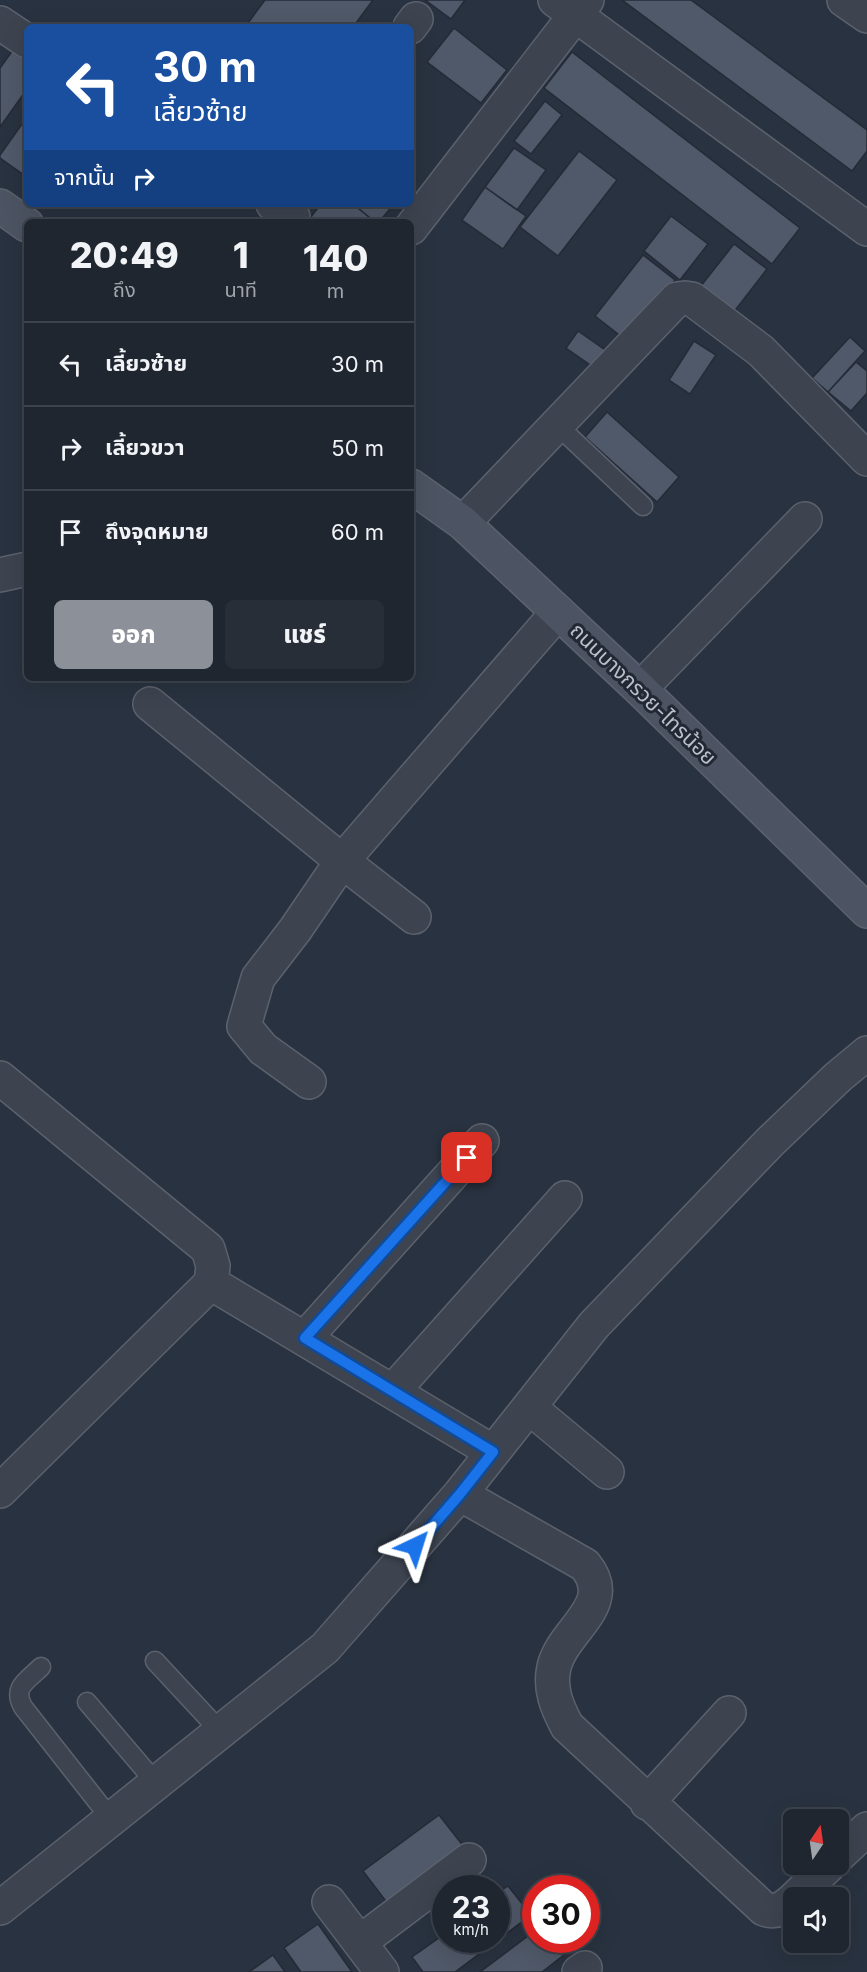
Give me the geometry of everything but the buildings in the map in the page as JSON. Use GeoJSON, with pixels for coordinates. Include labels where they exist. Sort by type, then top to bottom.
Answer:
{"type":"FeatureCollection","features":[{"type":"Feature","properties":{"kind":"main road"},"geometry":{"type":"LineString","coordinates":[[0,206],[24,223]]}},
{"type":"Feature","properties":{"kind":"main road","name":"ถนนบางกรวย-ไทรน้อย"},"geometry":{"type":"LineString","coordinates":[[414,488],[463,523],[640,689],[867,911]]}},
{"type":"Feature","properties":{"kind":"street"},"geometry":{"type":"LineString","coordinates":[[844,0],[867,16]]}},
{"type":"Feature","properties":{"kind":"street"},"geometry":{"type":"LineString","coordinates":[[414,224],[573,5],[867,229]]}},
{"type":"Feature","properties":{"kind":"street"},"geometry":{"type":"LineString","coordinates":[[0,23],[24,38]]}},
{"type":"Feature","properties":{"kind":"street"},"geometry":{"type":"LineString","coordinates":[[463,523],[677,299],[685,298],[698,304],[761,351],[867,459]]}},
{"type":"Feature","properties":{"kind":"street"},"geometry":{"type":"LineString","coordinates":[[640,689],[805,519]]}},
{"type":"Feature","properties":{"kind":"street"},"geometry":{"type":"LineString","coordinates":[[0,575],[24,569]]}},
{"type":"Feature","properties":{"kind":"street"},"geometry":{"type":"LineString","coordinates":[[309,1082],[263,1049],[244,1026],[258,978],[295,930],[342,861],[558,612]]}},
{"type":"Feature","properties":{"kind":"street"},"geometry":{"type":"LineString","coordinates":[[150,704],[342,861],[414,916]]}},
{"type":"Feature","properties":{"kind":"street"},"geometry":{"type":"LineString","coordinates":[[0,1908],[325,1648],[460,1494],[594,1324],[770,1142],[838,1077],[867,1053]]}},
{"type":"Feature","properties":{"kind":"street"},"geometry":{"type":"LineString","coordinates":[[0,1078],[208,1250],[213,1266],[211,1283],[0,1491]]}},
{"type":"Feature","properties":{"kind":"street"},"geometry":{"type":"LineString","coordinates":[[305,1338],[482,1141]]}},
{"type":"Feature","properties":{"kind":"street"},"geometry":{"type":"LineString","coordinates":[[393,1391],[566,1198]]}},
{"type":"Feature","properties":{"kind":"street"},"geometry":{"type":"LineString","coordinates":[[211,1283],[493,1452]]}},
{"type":"Feature","properties":{"kind":"street"},"geometry":{"type":"LineString","coordinates":[[529,1407],[607,1472]]}},
{"type":"Feature","properties":{"kind":"street"},"geometry":{"type":"LineString","coordinates":[[460,1494],[585,1565],[593,1574],[597,1588],[595,1601],[565,1644],[554,1667],[553,1690],[556,1706],[567,1726],[647,1803],[764,1909],[770,1912],[783,1908]]}},
{"type":"Feature","properties":{"kind":"street"},"geometry":{"type":"LineString","coordinates":[[647,1803],[729,1713]]}},
{"type":"Feature","properties":{"kind":"street"},"geometry":{"type":"LineString","coordinates":[[849,1846],[867,1829]]}},
{"type":"Feature","properties":{"kind":"street"},"geometry":{"type":"LineString","coordinates":[[360,1942],[469,1860]]}},
{"type":"Feature","properties":{"kind":"street"},"geometry":{"type":"LineString","coordinates":[[806,1887],[818,1875]]}},
{"type":"Feature","properties":{"kind":"street"},"geometry":{"type":"LineString","coordinates":[[329,1902],[382,1972]]}},
{"type":"Feature","properties":{"kind":"lane"},"geometry":{"type":"LineString","coordinates":[[557,425],[643,506]]}},
{"type":"Feature","properties":{"kind":"lane"},"geometry":{"type":"LineString","coordinates":[[155,1660],[221,1732]]}},
{"type":"Feature","properties":{"kind":"lane"},"geometry":{"type":"LineString","coordinates":[[41,1666],[19,1689],[18,1697],[23,1707],[111,1819]]}},
{"type":"Feature","properties":{"kind":"lane"},"geometry":{"type":"LineString","coordinates":[[87,1702],[156,1783]]}},
{"type":"Feature","properties":{"kind":"route"},"geometry":{"type":"LineString","coordinates":[[415,1546],[493,1452],[305,1338],[467,1158]]}}]}
